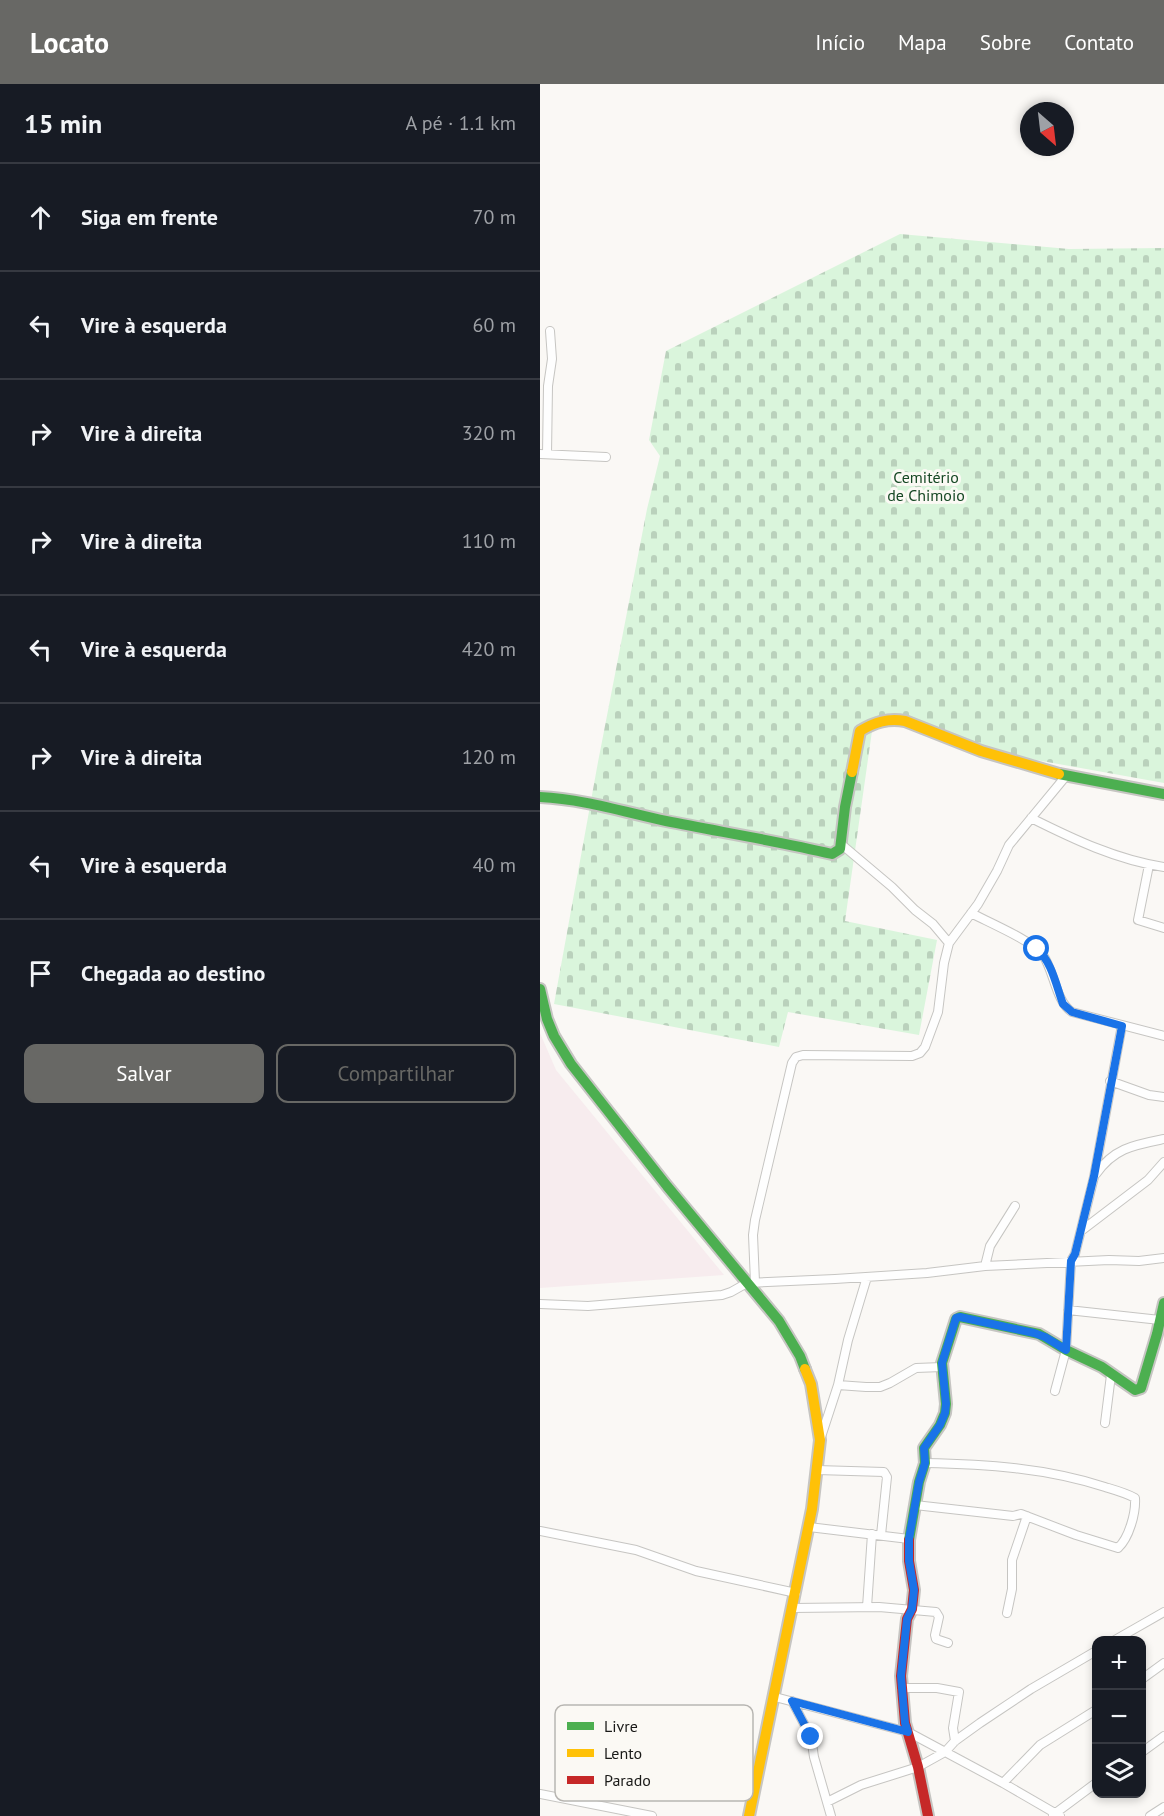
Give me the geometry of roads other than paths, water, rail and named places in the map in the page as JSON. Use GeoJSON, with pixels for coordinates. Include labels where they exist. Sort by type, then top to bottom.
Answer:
{"type":"FeatureCollection","features":[{"type":"Feature","properties":{"kind":"street"},"geometry":{"type":"LineString","coordinates":[[550,331],[552,359],[543,454],[606,457]]}},
{"type":"Feature","properties":{"kind":"street"},"geometry":{"type":"LineString","coordinates":[[540,797],[566,798],[832,854],[840,849],[845,807],[860,731],[879,721],[896,719],[981,751],[1066,776],[1164,794]]}},
{"type":"Feature","properties":{"kind":"street"},"geometry":{"type":"LineString","coordinates":[[751,1282],[755,1220],[792,1063],[796,1057],[803,1055],[912,1056],[920,1053],[925,1047],[938,1012],[949,943],[991,882],[1008,845],[1066,776]]}},
{"type":"Feature","properties":{"kind":"street"},"geometry":{"type":"LineString","coordinates":[[1031,818],[1064,835],[1133,861],[1164,867]]}},
{"type":"Feature","properties":{"kind":"street"},"geometry":{"type":"LineString","coordinates":[[841,844],[933,924],[949,943]]}},
{"type":"Feature","properties":{"kind":"street"},"geometry":{"type":"LineString","coordinates":[[1149,865],[1137,917],[1140,921],[1164,928]]}},
{"type":"Feature","properties":{"kind":"street"},"geometry":{"type":"LineString","coordinates":[[971,913],[1030,944],[1041,953],[1048,964],[1066,1009],[1164,1036]]}},
{"type":"Feature","properties":{"kind":"street"},"geometry":{"type":"LineString","coordinates":[[540,989],[547,1019],[554,1036],[571,1064],[667,1186],[751,1282],[793,1342],[807,1369],[820,1440]]}},
{"type":"Feature","properties":{"kind":"street"},"geometry":{"type":"LineString","coordinates":[[1055,1391],[1066,1350],[1071,1261],[1075,1254],[1094,1176],[1122,1026]]}},
{"type":"Feature","properties":{"kind":"street"},"geometry":{"type":"LineString","coordinates":[[1110,1081],[1149,1095],[1164,1097]]}},
{"type":"Feature","properties":{"kind":"street"},"geometry":{"type":"LineString","coordinates":[[1094,1176],[1104,1162],[1115,1153],[1164,1139]]}},
{"type":"Feature","properties":{"kind":"street"},"geometry":{"type":"LineString","coordinates":[[1081,1231],[1152,1176],[1164,1162]]}},
{"type":"Feature","properties":{"kind":"street"},"geometry":{"type":"LineString","coordinates":[[985,1266],[990,1246],[1015,1206]]}},
{"type":"Feature","properties":{"kind":"street"},"geometry":{"type":"LineString","coordinates":[[540,1304],[588,1306],[722,1295],[751,1282],[867,1277],[1071,1261],[1164,1259]]}},
{"type":"Feature","properties":{"kind":"street"},"geometry":{"type":"LineString","coordinates":[[750,1816],[809,1527],[820,1440],[838,1385],[848,1340],[867,1277]]}},
{"type":"Feature","properties":{"kind":"street"},"geometry":{"type":"LineString","coordinates":[[928,1816],[918,1767],[905,1723],[901,1688],[907,1619],[912,1609],[914,1590],[909,1561],[909,1539],[919,1482],[925,1463],[924,1448],[940,1425],[945,1413],[943,1358],[956,1318],[1039,1334],[1102,1367],[1135,1390],[1141,1388],[1164,1303]]}},
{"type":"Feature","properties":{"kind":"street"},"geometry":{"type":"LineString","coordinates":[[1068,1310],[1160,1320]]}},
{"type":"Feature","properties":{"kind":"street"},"geometry":{"type":"LineString","coordinates":[[838,1385],[879,1387],[916,1368],[942,1367]]}},
{"type":"Feature","properties":{"kind":"street"},"geometry":{"type":"LineString","coordinates":[[1105,1423],[1111,1375]]}},
{"type":"Feature","properties":{"kind":"street"},"geometry":{"type":"LineString","coordinates":[[915,1505],[1013,1516],[1022,1514],[1118,1548],[1132,1521],[1136,1500],[1133,1496],[1085,1480],[1050,1472],[966,1464],[925,1463]]}},
{"type":"Feature","properties":{"kind":"street"},"geometry":{"type":"LineString","coordinates":[[817,1470],[884,1472],[886,1477],[867,1607]]}},
{"type":"Feature","properties":{"kind":"street"},"geometry":{"type":"LineString","coordinates":[[1007,1613],[1012,1590],[1012,1560],[1027,1516]]}},
{"type":"Feature","properties":{"kind":"street"},"geometry":{"type":"LineString","coordinates":[[809,1527],[909,1539]]}},
{"type":"Feature","properties":{"kind":"street"},"geometry":{"type":"LineString","coordinates":[[540,1531],[636,1550],[696,1571],[796,1593]]}},
{"type":"Feature","properties":{"kind":"street"},"geometry":{"type":"LineString","coordinates":[[793,1608],[867,1607],[912,1609],[938,1614],[936,1639],[948,1643]]}},
{"type":"Feature","properties":{"kind":"street"},"geometry":{"type":"LineString","coordinates":[[1123,1636],[1164,1612]]}},
{"type":"Feature","properties":{"kind":"street"},"geometry":{"type":"LineString","coordinates":[[827,1802],[861,1785],[918,1767],[945,1752],[971,1729],[1030,1689],[1092,1653]]}},
{"type":"Feature","properties":{"kind":"street"},"geometry":{"type":"LineString","coordinates":[[1146,1676],[1164,1663]]}},
{"type":"Feature","properties":{"kind":"street"},"geometry":{"type":"LineString","coordinates":[[901,1688],[937,1688],[959,1692],[954,1722],[955,1741]]}},
{"type":"Feature","properties":{"kind":"street"},"geometry":{"type":"LineString","coordinates":[[775,1697],[908,1732],[1003,1783],[1056,1815],[1092,1786]]}},
{"type":"Feature","properties":{"kind":"street"},"geometry":{"type":"LineString","coordinates":[[792,1701],[811,1737],[814,1757],[831,1816]]}},
{"type":"Feature","properties":{"kind":"street"},"geometry":{"type":"LineString","coordinates":[[1003,1783],[1033,1751],[1092,1713]]}},
{"type":"Feature","properties":{"kind":"street"},"geometry":{"type":"LineString","coordinates":[[1146,1749],[1164,1737]]}},
{"type":"Feature","properties":{"kind":"street"},"geometry":{"type":"LineString","coordinates":[[540,1794],[555,1797]]}},
{"type":"Feature","properties":{"kind":"street"},"geometry":{"type":"LineString","coordinates":[[576,1801],[652,1816]]}},
{"type":"Feature","properties":{"kind":"street"},"geometry":{"type":"LineString","coordinates":[[1150,1816],[1164,1807]]}},
{"type":"Feature","properties":{"kind":"park label","name":"Cemitério de Chimoio"},"geometry":{"type":"Point","coordinates":[926,486]}}]}
